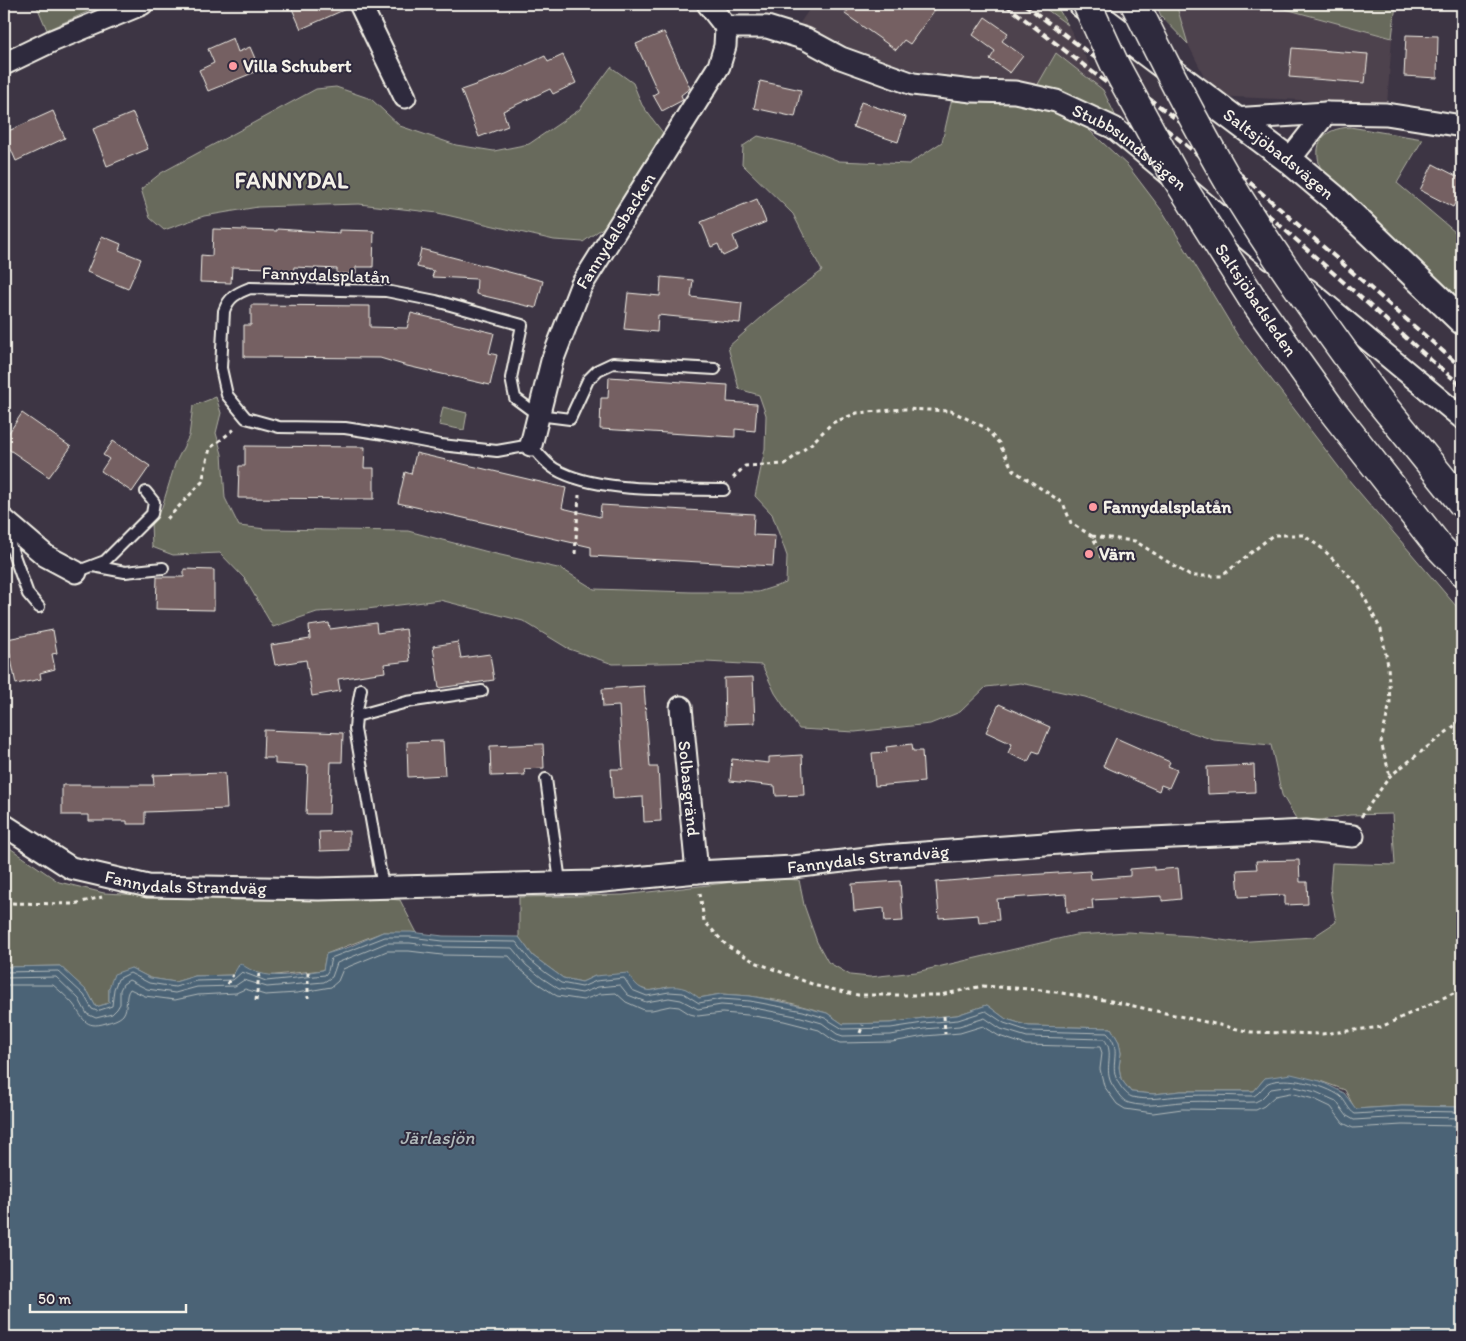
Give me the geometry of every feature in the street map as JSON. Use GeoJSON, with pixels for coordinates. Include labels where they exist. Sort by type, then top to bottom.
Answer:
{"type":"FeatureCollection","features":[{"type":"Feature","properties":{"kind":"highway","name":"Saltsjöbadsleden"},"geometry":{"type":"LineString","coordinates":[[1087,4],[1116,65],[1174,174],[1252,298],[1331,409],[1440,548],[1462,571]]}},
{"type":"Feature","properties":{"kind":"highway"},"geometry":{"type":"LineString","coordinates":[[1135,4],[1170,73],[1230,182],[1300,291],[1377,398],[1462,503]]}},
{"type":"Feature","properties":{"kind":"street"},"geometry":{"type":"LineString","coordinates":[[4,64],[52,41],[142,4]]}},
{"type":"Feature","properties":{"kind":"street"},"geometry":{"type":"LineString","coordinates":[[360,4],[406,97]]}},
{"type":"Feature","properties":{"kind":"street"},"geometry":{"type":"LineString","coordinates":[[708,4],[726,27]]}},
{"type":"Feature","properties":{"kind":"street","name":"Saltsjöbadsvägen"},"geometry":{"type":"LineString","coordinates":[[1082,4],[1289,160],[1334,198],[1462,321]]}},
{"type":"Feature","properties":{"kind":"street","name":"Fannydalsbacken"},"geometry":{"type":"LineString","coordinates":[[531,445],[552,361],[581,286],[719,66],[725,46],[726,27]]}},
{"type":"Feature","properties":{"kind":"street","name":"Stubbsundsvägen"},"geometry":{"type":"LineString","coordinates":[[726,27],[767,27],[806,39],[842,58],[912,84],[972,91],[1015,92],[1056,101],[1114,128],[1462,418]]}},
{"type":"Feature","properties":{"kind":"street"},"geometry":{"type":"LineString","coordinates":[[1234,119],[1326,113],[1386,114],[1462,126]]}},
{"type":"Feature","properties":{"kind":"street"},"geometry":{"type":"LineString","coordinates":[[1289,160],[1326,113]]}},
{"type":"Feature","properties":{"kind":"street"},"geometry":{"type":"LineString","coordinates":[[4,520],[46,556],[84,569]]}},
{"type":"Feature","properties":{"kind":"street","name":"Solbasgränd"},"geometry":{"type":"LineString","coordinates":[[681,707],[697,872]]}},
{"type":"Feature","properties":{"kind":"street","name":"Fannydals Strandväg"},"geometry":{"type":"LineString","coordinates":[[4,825],[71,868],[148,886],[319,889],[594,882],[697,872],[793,867],[884,856],[1086,841],[1306,831],[1353,836]]}},
{"type":"Feature","properties":{"kind":"lane","name":"Fannydalsplatån"},"geometry":{"type":"LineString","coordinates":[[246,418],[227,395],[220,368],[224,311],[227,303],[232,297],[250,288],[386,291],[436,301],[522,325],[511,378],[515,398],[538,415],[570,419],[588,380],[598,370],[613,363],[715,370]]}},
{"type":"Feature","properties":{"kind":"lane"},"geometry":{"type":"LineString","coordinates":[[246,418],[279,427],[345,428],[441,445],[497,451],[531,445],[553,468],[569,477],[614,486],[724,490]]}},
{"type":"Feature","properties":{"kind":"lane"},"geometry":{"type":"LineString","coordinates":[[84,569],[105,561],[152,514],[154,502],[146,492]]}},
{"type":"Feature","properties":{"kind":"lane"},"geometry":{"type":"LineString","coordinates":[[4,528],[28,594],[39,607]]}},
{"type":"Feature","properties":{"kind":"lane"},"geometry":{"type":"LineString","coordinates":[[84,569],[125,572],[163,568]]}},
{"type":"Feature","properties":{"kind":"lane"},"geometry":{"type":"LineString","coordinates":[[361,689],[355,729],[383,887]]}},
{"type":"Feature","properties":{"kind":"lane"},"geometry":{"type":"LineString","coordinates":[[356,716],[407,702],[482,691]]}},
{"type":"Feature","properties":{"kind":"lane"},"geometry":{"type":"LineString","coordinates":[[546,779],[560,882]]}},
{"type":"Feature","properties":{"kind":"path"},"geometry":{"type":"LineString","coordinates":[[732,478],[745,466],[785,464],[811,444],[832,423],[858,413],[904,409],[951,411],[984,427],[999,443],[1013,470],[1064,502],[1072,523],[1092,536],[1100,548],[1101,558]]}},
{"type":"Feature","properties":{"kind":"path"},"geometry":{"type":"LineString","coordinates":[[164,521],[202,482],[210,448],[231,433],[246,418]]}},
{"type":"Feature","properties":{"kind":"path"},"geometry":{"type":"LineString","coordinates":[[575,554],[580,479]]}},
{"type":"Feature","properties":{"kind":"path"},"geometry":{"type":"LineString","coordinates":[[1092,536],[1135,541],[1190,576],[1222,576],[1273,535],[1303,535],[1323,549],[1358,586],[1381,630],[1388,665],[1390,703],[1382,742],[1390,776]]}},
{"type":"Feature","properties":{"kind":"path"},"geometry":{"type":"LineString","coordinates":[[1353,836],[1361,817],[1390,776],[1462,720]]}},
{"type":"Feature","properties":{"kind":"path"},"geometry":{"type":"LineString","coordinates":[[697,872],[704,921],[726,946],[755,962],[817,986],[858,995],[940,995],[983,986],[1043,990],[1111,1001],[1251,1032],[1322,1034],[1381,1027],[1462,989]]}},
{"type":"Feature","properties":{"kind":"path"},"geometry":{"type":"LineString","coordinates":[[4,903],[74,904],[111,895]]}},
{"type":"Feature","properties":{"kind":"path"},"geometry":{"type":"LineString","coordinates":[[308,972],[308,998]]}},
{"type":"Feature","properties":{"kind":"path"},"geometry":{"type":"LineString","coordinates":[[256,1001],[259,974]]}},
{"type":"Feature","properties":{"kind":"path"},"geometry":{"type":"LineString","coordinates":[[227,984],[233,975]]}},
{"type":"Feature","properties":{"kind":"path"},"geometry":{"type":"LineString","coordinates":[[944,1016],[945,1034]]}},
{"type":"Feature","properties":{"kind":"path"},"geometry":{"type":"LineString","coordinates":[[860,1033],[863,1025]]}},
{"type":"Feature","properties":{"kind":"shaded area"},"geometry":{"type":"Polygon","coordinates":[[[813,4],[1039,4],[1068,25],[1103,90],[1057,53],[1037,86],[916,71],[854,50],[800,23],[813,4]]]}},
{"type":"Feature","properties":{"kind":"shaded area"},"geometry":{"type":"Polygon","coordinates":[[[1176,4],[1267,4],[1392,38],[1387,104],[1214,96],[1188,44],[1176,4]]]}},
{"type":"Feature","properties":{"kind":"green space"},"geometry":{"type":"Polygon","coordinates":[[[36,4],[105,4],[47,30],[36,4]]]}},
{"type":"Feature","properties":{"kind":"green space"},"geometry":{"type":"Polygon","coordinates":[[[1039,4],[1056,5],[1068,25],[1039,4]]]}},
{"type":"Feature","properties":{"kind":"green space"},"geometry":{"type":"Polygon","coordinates":[[[1156,4],[1176,4],[1188,44],[1161,16],[1156,4]]]}},
{"type":"Feature","properties":{"kind":"green space"},"geometry":{"type":"Polygon","coordinates":[[[1267,4],[1396,4],[1392,38],[1267,4]]]}},
{"type":"Feature","properties":{"kind":"green space"},"geometry":{"type":"Polygon","coordinates":[[[1056,53],[1103,90],[1117,119],[1037,86],[1056,53]]]}},
{"type":"Feature","properties":{"kind":"green space"},"geometry":{"type":"Polygon","coordinates":[[[611,67],[633,83],[642,105],[663,133],[604,227],[583,242],[554,240],[438,213],[359,204],[258,207],[204,216],[164,230],[150,218],[141,189],[161,173],[316,89],[336,87],[371,99],[400,126],[456,145],[494,151],[529,144],[579,110],[611,67]]]}},
{"type":"Feature","properties":{"kind":"green space"},"geometry":{"type":"Polygon","coordinates":[[[953,94],[1021,97],[1077,119],[1128,166],[1163,212],[1238,336],[1348,479],[1462,613],[1462,1107],[1402,1106],[1355,1109],[1345,1090],[1320,1081],[1265,1078],[1254,1091],[1181,1091],[1154,1094],[1131,1092],[1121,1079],[1119,1042],[1111,1028],[1029,1026],[1006,1019],[987,1005],[957,1015],[890,1023],[843,1024],[827,1013],[787,1002],[750,996],[721,994],[699,998],[685,989],[668,987],[649,991],[595,976],[582,982],[563,978],[533,956],[519,937],[519,897],[623,895],[768,878],[799,880],[804,905],[817,942],[828,962],[850,975],[870,977],[916,972],[1075,935],[1128,932],[1192,936],[1235,942],[1313,937],[1336,922],[1330,888],[1332,863],[1395,865],[1392,814],[1350,815],[1314,821],[1297,820],[1282,795],[1271,745],[1214,740],[1085,697],[1021,683],[986,687],[960,712],[930,724],[855,732],[799,729],[775,693],[762,665],[706,662],[613,664],[569,649],[523,621],[440,600],[367,609],[317,612],[273,627],[245,579],[220,553],[173,555],[152,547],[151,523],[162,507],[175,464],[189,436],[193,406],[216,397],[221,413],[216,433],[222,454],[225,498],[239,526],[266,529],[408,531],[562,569],[594,589],[758,592],[786,583],[787,556],[772,514],[755,496],[765,449],[766,415],[759,395],[739,389],[728,347],[771,309],[822,271],[793,214],[742,164],[743,146],[758,136],[803,147],[839,161],[909,164],[942,142],[953,94]]]}},
{"type":"Feature","properties":{"kind":"green space"},"geometry":{"type":"Polygon","coordinates":[[[1350,127],[1423,139],[1397,183],[1462,238],[1462,301],[1321,170],[1318,152],[1322,139],[1332,131],[1350,127]]]}},
{"type":"Feature","properties":{"kind":"green space"},"geometry":{"type":"Polygon","coordinates":[[[443,407],[467,413],[464,430],[439,425],[443,407]]]}},
{"type":"Feature","properties":{"kind":"green space"},"geometry":{"type":"Polygon","coordinates":[[[4,844],[59,882],[104,893],[236,900],[400,900],[417,933],[383,932],[326,954],[323,970],[266,976],[249,970],[233,975],[195,976],[175,982],[150,978],[131,968],[109,988],[109,1003],[96,1007],[88,992],[60,966],[4,967],[4,844]]]}},
{"type":"Feature","properties":{"kind":"water","name":"Järlasjön"},"geometry":{"type":"Polygon","coordinates":[[[383,932],[411,932],[443,936],[519,937],[533,956],[563,978],[582,982],[595,976],[628,973],[635,983],[641,988],[648,990],[677,987],[686,989],[699,998],[721,994],[750,996],[827,1013],[843,1024],[890,1023],[957,1015],[987,1005],[1006,1019],[1029,1026],[1111,1028],[1119,1042],[1121,1079],[1131,1092],[1154,1094],[1181,1091],[1254,1091],[1265,1078],[1291,1074],[1320,1081],[1344,1093],[1356,1109],[1402,1106],[1462,1107],[1462,1337],[1345,1337],[1342,1335],[1338,1337],[4,1337],[4,967],[60,966],[88,992],[96,1007],[109,1003],[109,988],[114,974],[131,968],[150,978],[175,982],[195,976],[233,975],[240,963],[259,973],[280,976],[323,970],[326,954],[349,947],[383,932]]]}},
{"type":"Feature","properties":{"kind":"building"},"geometry":{"type":"Polygon","coordinates":[[[290,4],[348,4],[348,8],[301,29],[290,4]]]}},
{"type":"Feature","properties":{"kind":"building"},"geometry":{"type":"Polygon","coordinates":[[[853,4],[939,4],[910,44],[904,40],[896,50],[845,14],[853,4]]]}},
{"type":"Feature","properties":{"kind":"building"},"geometry":{"type":"Polygon","coordinates":[[[985,17],[1008,33],[1002,41],[1023,56],[1010,73],[990,59],[995,51],[973,35],[985,17]]]}},
{"type":"Feature","properties":{"kind":"building"},"geometry":{"type":"Polygon","coordinates":[[[664,32],[690,88],[681,95],[683,100],[662,111],[653,95],[658,92],[636,44],[664,32]]]}},
{"type":"Feature","properties":{"kind":"building"},"geometry":{"type":"Polygon","coordinates":[[[1406,35],[1438,36],[1437,78],[1404,76],[1406,35]]]}},
{"type":"Feature","properties":{"kind":"building","name":"Villa Schubert"},"geometry":{"type":"Polygon","coordinates":[[[233,38],[238,52],[250,47],[260,70],[208,91],[199,70],[214,63],[208,49],[233,38]]]}},
{"type":"Feature","properties":{"kind":"building"},"geometry":{"type":"Polygon","coordinates":[[[1292,48],[1368,54],[1365,83],[1289,77],[1292,48]]]}},
{"type":"Feature","properties":{"kind":"building"},"geometry":{"type":"Polygon","coordinates":[[[563,55],[576,83],[553,94],[550,89],[503,111],[508,126],[479,137],[461,90],[506,74],[545,56],[548,62],[563,55]]]}},
{"type":"Feature","properties":{"kind":"building"},"geometry":{"type":"Polygon","coordinates":[[[760,81],[801,90],[795,117],[754,108],[760,81]]]}},
{"type":"Feature","properties":{"kind":"building"},"geometry":{"type":"Polygon","coordinates":[[[861,102],[906,117],[898,142],[853,127],[861,102]]]}},
{"type":"Feature","properties":{"kind":"building"},"geometry":{"type":"Polygon","coordinates":[[[53,111],[65,138],[16,161],[4,133],[53,111]]]}},
{"type":"Feature","properties":{"kind":"building"},"geometry":{"type":"Polygon","coordinates":[[[133,113],[148,149],[107,166],[93,129],[133,113]]]}},
{"type":"Feature","properties":{"kind":"building"},"geometry":{"type":"Polygon","coordinates":[[[1433,164],[1462,179],[1462,189],[1453,207],[1420,190],[1433,164]]]}},
{"type":"Feature","properties":{"kind":"building"},"geometry":{"type":"Polygon","coordinates":[[[757,199],[766,222],[733,236],[738,249],[723,256],[718,244],[711,247],[701,222],[757,199]]]}},
{"type":"Feature","properties":{"kind":"building"},"geometry":{"type":"Polygon","coordinates":[[[213,229],[277,231],[277,229],[339,233],[339,230],[374,231],[373,267],[356,267],[356,274],[337,274],[337,269],[294,267],[293,274],[275,273],[275,268],[232,267],[231,283],[200,282],[201,255],[212,256],[213,229]]]}},
{"type":"Feature","properties":{"kind":"building"},"geometry":{"type":"Polygon","coordinates":[[[102,236],[121,244],[119,250],[141,259],[128,289],[87,272],[102,236]]]}},
{"type":"Feature","properties":{"kind":"building"},"geometry":{"type":"Polygon","coordinates":[[[421,249],[543,281],[536,308],[476,294],[477,279],[432,277],[434,271],[417,267],[421,249]]]}},
{"type":"Feature","properties":{"kind":"building"},"geometry":{"type":"Polygon","coordinates":[[[661,277],[693,280],[691,297],[742,303],[740,323],[658,315],[657,332],[624,329],[628,293],[660,296],[661,277]]]}},
{"type":"Feature","properties":{"kind":"building"},"geometry":{"type":"Polygon","coordinates":[[[251,305],[370,306],[370,327],[407,328],[411,313],[494,333],[489,353],[497,355],[490,385],[380,358],[244,357],[244,325],[251,325],[251,305]]]}},
{"type":"Feature","properties":{"kind":"building"},"geometry":{"type":"Polygon","coordinates":[[[609,377],[728,385],[727,402],[757,404],[755,431],[735,429],[735,437],[600,429],[601,398],[608,398],[609,377]]]}},
{"type":"Feature","properties":{"kind":"building"},"geometry":{"type":"Polygon","coordinates":[[[22,413],[71,447],[49,477],[4,446],[4,440],[22,413]]]}},
{"type":"Feature","properties":{"kind":"building"},"geometry":{"type":"Polygon","coordinates":[[[113,441],[150,466],[132,492],[101,471],[109,459],[103,455],[113,441]]]}},
{"type":"Feature","properties":{"kind":"building"},"geometry":{"type":"Polygon","coordinates":[[[245,446],[365,447],[364,468],[374,468],[374,499],[238,498],[239,466],[245,466],[245,446]]]}},
{"type":"Feature","properties":{"kind":"building"},"geometry":{"type":"Polygon","coordinates":[[[416,453],[566,488],[562,508],[600,517],[601,505],[754,514],[753,535],[775,536],[773,566],[591,556],[591,547],[398,503],[405,472],[411,474],[416,453]]]}},
{"type":"Feature","properties":{"kind":"building"},"geometry":{"type":"Polygon","coordinates":[[[184,569],[214,570],[214,610],[156,609],[157,577],[184,577],[184,569]]]}},
{"type":"Feature","properties":{"kind":"building"},"geometry":{"type":"Polygon","coordinates":[[[329,623],[330,629],[376,623],[377,633],[406,629],[410,661],[384,664],[385,672],[338,679],[340,691],[312,696],[306,660],[275,665],[271,645],[310,639],[309,626],[329,623]]]}},
{"type":"Feature","properties":{"kind":"building"},"geometry":{"type":"Polygon","coordinates":[[[53,630],[57,653],[52,654],[55,669],[40,673],[41,679],[16,684],[7,639],[53,630]]]}},
{"type":"Feature","properties":{"kind":"building"},"geometry":{"type":"Polygon","coordinates":[[[458,642],[461,658],[490,654],[494,680],[439,688],[433,646],[458,642]]]}},
{"type":"Feature","properties":{"kind":"building"},"geometry":{"type":"Polygon","coordinates":[[[753,677],[755,723],[725,724],[724,678],[753,677]]]}},
{"type":"Feature","properties":{"kind":"building"},"geometry":{"type":"Polygon","coordinates":[[[644,686],[650,767],[658,767],[661,821],[644,822],[643,797],[613,799],[611,769],[623,769],[619,706],[603,707],[602,689],[644,686]]]}},
{"type":"Feature","properties":{"kind":"building"},"geometry":{"type":"Polygon","coordinates":[[[999,704],[1050,727],[1039,753],[1033,751],[1028,762],[1008,753],[1012,744],[986,732],[999,704]]]}},
{"type":"Feature","properties":{"kind":"building"},"geometry":{"type":"Polygon","coordinates":[[[264,730],[343,733],[342,762],[331,762],[329,814],[306,814],[308,766],[275,764],[275,758],[263,758],[264,730]]]}},
{"type":"Feature","properties":{"kind":"building"},"geometry":{"type":"Polygon","coordinates":[[[1116,738],[1170,762],[1168,766],[1177,770],[1169,788],[1161,785],[1159,791],[1103,766],[1116,738]]]}},
{"type":"Feature","properties":{"kind":"building"},"geometry":{"type":"Polygon","coordinates":[[[443,741],[445,775],[408,777],[407,742],[443,741]]]}},
{"type":"Feature","properties":{"kind":"building"},"geometry":{"type":"Polygon","coordinates":[[[543,744],[544,768],[524,769],[525,775],[491,776],[490,746],[543,744]]]}},
{"type":"Feature","properties":{"kind":"building"},"geometry":{"type":"Polygon","coordinates":[[[912,744],[913,751],[922,751],[924,782],[875,786],[872,753],[887,752],[886,747],[912,744]]]}},
{"type":"Feature","properties":{"kind":"building"},"geometry":{"type":"Polygon","coordinates":[[[802,755],[804,795],[776,796],[775,786],[730,781],[732,759],[769,763],[769,757],[802,755]]]}},
{"type":"Feature","properties":{"kind":"building"},"geometry":{"type":"Polygon","coordinates":[[[1254,765],[1255,792],[1208,794],[1207,767],[1254,765]]]}},
{"type":"Feature","properties":{"kind":"building"},"geometry":{"type":"Polygon","coordinates":[[[225,773],[227,809],[145,812],[145,824],[127,824],[127,821],[89,821],[89,815],[62,815],[62,785],[154,785],[153,775],[225,773]]]}},
{"type":"Feature","properties":{"kind":"building"},"geometry":{"type":"Polygon","coordinates":[[[349,831],[349,850],[320,851],[319,832],[349,831]]]}},
{"type":"Feature","properties":{"kind":"building"},"geometry":{"type":"Polygon","coordinates":[[[1299,860],[1300,882],[1307,882],[1308,904],[1285,905],[1285,895],[1239,897],[1237,870],[1257,869],[1256,861],[1299,860]]]}},
{"type":"Feature","properties":{"kind":"building"},"geometry":{"type":"Polygon","coordinates":[[[1154,867],[1154,870],[1178,868],[1181,899],[1162,901],[1162,896],[1092,900],[1093,909],[1067,912],[1066,894],[997,899],[999,920],[979,922],[978,915],[939,918],[936,882],[1090,871],[1091,879],[1130,876],[1130,869],[1154,867]]]}},
{"type":"Feature","properties":{"kind":"building"},"geometry":{"type":"Polygon","coordinates":[[[900,881],[903,921],[885,922],[884,908],[854,911],[852,884],[900,881]]]}},
{"type":"Feature","properties":{"kind":"railway"},"geometry":{"type":"LineString","coordinates":[[1005,4],[1175,136],[1238,188],[1462,386]]}},
{"type":"Feature","properties":{"kind":"railway"},"geometry":{"type":"LineString","coordinates":[[1024,4],[1184,125],[1462,368]]}},
{"type":"Feature","properties":{"kind":"place","name":"Villa Schubert"},"geometry":{"type":"Point","coordinates":[233,66]}},
{"type":"Feature","properties":{"kind":"place","name":"Fannydalsplatån"},"geometry":{"type":"Point","coordinates":[1093,507]}},
{"type":"Feature","properties":{"kind":"place","name":"Värn"},"geometry":{"type":"Point","coordinates":[1089,554]}},
{"type":"Feature","properties":{"kind":"district","name":"FANNYDAL"},"geometry":{"type":"Point","coordinates":[292,180]}}]}
